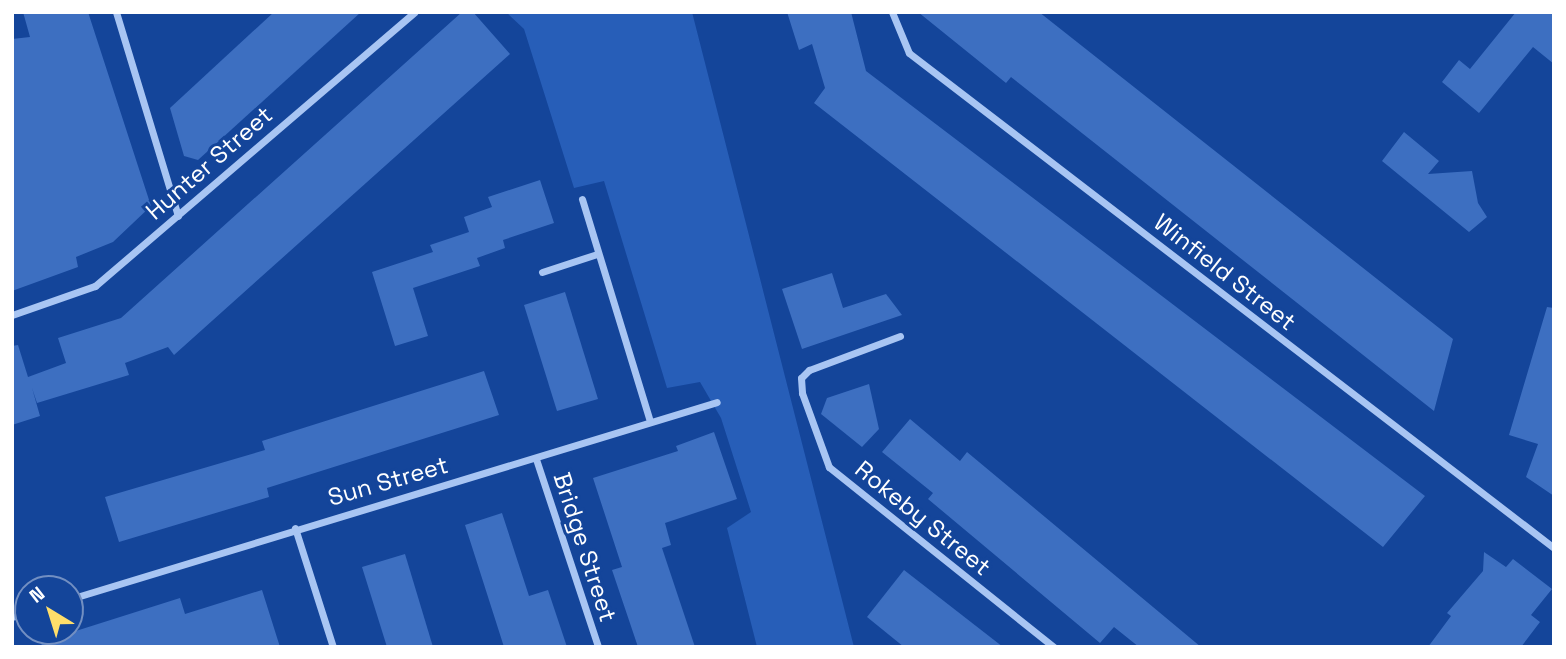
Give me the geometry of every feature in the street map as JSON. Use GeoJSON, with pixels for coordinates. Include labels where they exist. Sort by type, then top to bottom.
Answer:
{"type":"FeatureCollection","features":[{"type":"Feature","properties":{"kind":"street"},"geometry":{"type":"LineString","coordinates":[[116,12],[178,216]]}},
{"type":"Feature","properties":{"kind":"street","name":"Hunter Street"},"geometry":{"type":"LineString","coordinates":[[12,315],[95,286],[415,12]]}},
{"type":"Feature","properties":{"kind":"street","name":"Winfield Street"},"geometry":{"type":"LineString","coordinates":[[892,12],[909,53],[1554,548]]}},
{"type":"Feature","properties":{"kind":"street"},"geometry":{"type":"LineString","coordinates":[[582,200],[650,422]]}},
{"type":"Feature","properties":{"kind":"street"},"geometry":{"type":"LineString","coordinates":[[542,272],[597,254]]}},
{"type":"Feature","properties":{"kind":"street","name":"Rokeby Street"},"geometry":{"type":"LineString","coordinates":[[901,336],[809,370],[801,378],[802,393],[829,467],[1052,646]]}},
{"type":"Feature","properties":{"kind":"street","name":"Sun Street"},"geometry":{"type":"LineString","coordinates":[[84,595],[295,528],[536,459],[717,402]]}},
{"type":"Feature","properties":{"kind":"street","name":"Bridge Street"},"geometry":{"type":"LineString","coordinates":[[536,459],[598,647]]}},
{"type":"Feature","properties":{"kind":"street"},"geometry":{"type":"LineString","coordinates":[[295,528],[333,647]]}},
{"type":"Feature","properties":{"kind":"shaded area"},"geometry":{"type":"Polygon","coordinates":[[[506,12],[692,12],[854,647],[757,647],[727,528],[751,512],[721,418],[700,382],[667,388],[604,181],[574,188],[524,29],[506,12]]]}},
{"type":"Feature","properties":{"kind":"building"},"geometry":{"type":"Polygon","coordinates":[[[23,12],[88,12],[151,206],[113,242],[76,257],[78,267],[12,291],[12,39],[30,37],[23,12]]]}},
{"type":"Feature","properties":{"kind":"building"},"geometry":{"type":"Polygon","coordinates":[[[274,12],[361,12],[198,160],[184,156],[170,108],[274,12]]]}},
{"type":"Feature","properties":{"kind":"building"},"geometry":{"type":"Polygon","coordinates":[[[462,12],[473,12],[510,54],[174,355],[168,347],[125,363],[129,375],[37,403],[32,388],[40,416],[12,425],[12,346],[18,345],[28,377],[66,363],[58,338],[121,318],[462,12]]]}},
{"type":"Feature","properties":{"kind":"building"},"geometry":{"type":"Polygon","coordinates":[[[787,12],[851,12],[866,71],[1425,496],[1383,547],[814,103],[825,88],[812,44],[799,50],[787,12]]]}},
{"type":"Feature","properties":{"kind":"building"},"geometry":{"type":"Polygon","coordinates":[[[918,12],[1039,12],[1453,339],[1434,411],[1011,77],[1006,83],[918,12]]]}},
{"type":"Feature","properties":{"kind":"building"},"geometry":{"type":"Polygon","coordinates":[[[1516,12],[1554,12],[1554,64],[1533,47],[1479,113],[1442,82],[1459,60],[1470,69],[1516,12]]]}},
{"type":"Feature","properties":{"kind":"building"},"geometry":{"type":"Polygon","coordinates":[[[1404,132],[1439,161],[1428,174],[1472,171],[1478,203],[1487,217],[1469,232],[1382,161],[1404,132]]]}},
{"type":"Feature","properties":{"kind":"building"},"geometry":{"type":"Polygon","coordinates":[[[540,180],[554,223],[503,240],[505,248],[477,258],[480,266],[413,288],[428,336],[395,346],[372,272],[433,252],[430,245],[469,232],[464,217],[492,207],[488,197],[540,180]]]}},
{"type":"Feature","properties":{"kind":"building"},"geometry":{"type":"Polygon","coordinates":[[[832,273],[843,308],[886,294],[902,315],[802,349],[782,289],[832,273]]]}},
{"type":"Feature","properties":{"kind":"building"},"geometry":{"type":"Polygon","coordinates":[[[565,292],[598,399],[557,411],[524,305],[565,292]]]}},
{"type":"Feature","properties":{"kind":"building"},"geometry":{"type":"Polygon","coordinates":[[[1547,307],[1554,308],[1554,496],[1526,477],[1538,444],[1509,435],[1547,307]]]}},
{"type":"Feature","properties":{"kind":"building"},"geometry":{"type":"Polygon","coordinates":[[[484,371],[499,415],[267,488],[269,497],[119,542],[105,497],[265,450],[262,441],[484,371]]]}},
{"type":"Feature","properties":{"kind":"building"},"geometry":{"type":"Polygon","coordinates":[[[869,384],[879,429],[862,447],[821,414],[827,398],[869,384]]]}},
{"type":"Feature","properties":{"kind":"building"},"geometry":{"type":"Polygon","coordinates":[[[910,419],[960,461],[967,452],[1201,647],[1139,647],[1114,627],[1100,643],[928,499],[933,493],[882,452],[910,419]]]}},
{"type":"Feature","properties":{"kind":"building"},"geometry":{"type":"Polygon","coordinates":[[[714,432],[737,499],[665,523],[671,545],[662,548],[695,647],[638,647],[612,570],[622,567],[593,478],[678,451],[676,446],[714,432]]]}},
{"type":"Feature","properties":{"kind":"building"},"geometry":{"type":"Polygon","coordinates":[[[502,513],[529,596],[548,590],[567,647],[504,647],[465,525],[502,513]]]}},
{"type":"Feature","properties":{"kind":"building"},"geometry":{"type":"Polygon","coordinates":[[[1484,552],[1506,567],[1513,559],[1552,589],[1531,615],[1540,622],[1521,647],[1428,647],[1451,616],[1447,613],[1483,571],[1484,552]]]}},
{"type":"Feature","properties":{"kind":"building"},"geometry":{"type":"Polygon","coordinates":[[[405,554],[433,647],[387,647],[362,567],[405,554]]]}},
{"type":"Feature","properties":{"kind":"building"},"geometry":{"type":"Polygon","coordinates":[[[904,570],[1003,647],[904,647],[867,617],[904,570]]]}},
{"type":"Feature","properties":{"kind":"building"},"geometry":{"type":"Polygon","coordinates":[[[262,590],[280,647],[42,647],[84,645],[84,628],[180,598],[185,614],[262,590]]]}}]}
